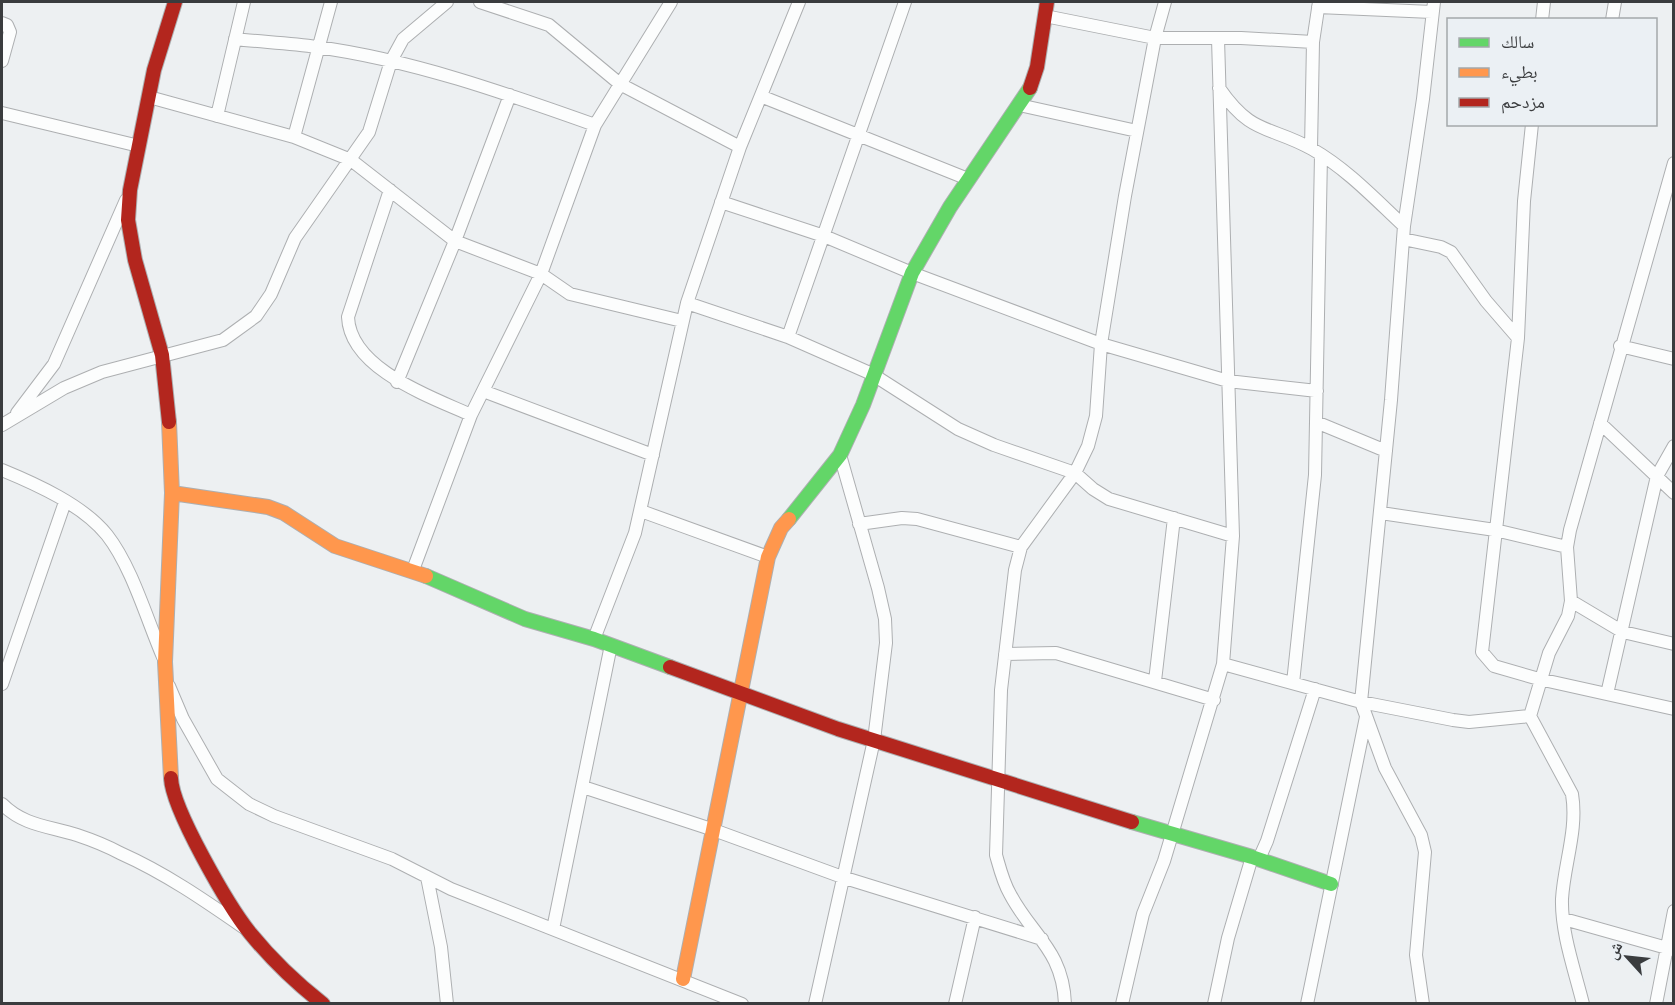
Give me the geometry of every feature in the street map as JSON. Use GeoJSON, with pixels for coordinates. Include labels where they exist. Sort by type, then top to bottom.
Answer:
{"type":"FeatureCollection","features":[{"type":"Feature","properties":{"kind":"street"},"geometry":{"type":"LineString","coordinates":[[175,2],[154,70],[130,190],[129,220],[135,260],[162,356],[168,410],[172,493],[165,662],[171,783],[178,808],[249,932],[290,978],[323,1004]]}},
{"type":"Feature","properties":{"kind":"street"},"geometry":{"type":"LineString","coordinates":[[217,116],[244,2]]}},
{"type":"Feature","properties":{"kind":"street"},"geometry":{"type":"LineString","coordinates":[[294,137],[331,2]]}},
{"type":"Feature","properties":{"kind":"street"},"geometry":{"type":"LineString","coordinates":[[6,423],[64,388],[102,372],[223,340],[256,316],[271,294],[296,238],[369,132],[391,61],[403,39],[447,2]]}},
{"type":"Feature","properties":{"kind":"street"},"geometry":{"type":"LineString","coordinates":[[480,2],[549,26],[620,84],[740,147]]}},
{"type":"Feature","properties":{"kind":"street"},"geometry":{"type":"LineString","coordinates":[[413,570],[471,415],[541,274],[595,125],[671,2]]}},
{"type":"Feature","properties":{"kind":"street"},"geometry":{"type":"LineString","coordinates":[[594,639],[635,533],[687,303],[740,147],[763,97],[799,2]]}},
{"type":"Feature","properties":{"kind":"street"},"geometry":{"type":"LineString","coordinates":[[788,337],[905,2]]}},
{"type":"Feature","properties":{"kind":"street"},"geometry":{"type":"LineString","coordinates":[[684,979],[711,829],[768,557],[781,528],[840,455],[863,405],[912,273],[968,180],[1030,86],[1037,67],[1047,2]]}},
{"type":"Feature","properties":{"kind":"street"},"geometry":{"type":"LineString","coordinates":[[1065,1004],[1062,974],[1056,959],[1011,896],[1001,875],[996,855],[1005,654],[1015,570],[1021,547],[1076,473],[1088,446],[1096,416],[1101,345],[1137,131],[1155,38],[1165,2]]}},
{"type":"Feature","properties":{"kind":"street"},"geometry":{"type":"LineString","coordinates":[[1542,18],[1544,2]]}},
{"type":"Feature","properties":{"kind":"street"},"geometry":{"type":"LineString","coordinates":[[1612,18],[1616,2]]}},
{"type":"Feature","properties":{"kind":"street"},"geometry":{"type":"LineString","coordinates":[[1293,683],[1315,475],[1316,152],[1313,42],[1319,4],[1433,7],[1423,99],[1404,226],[1381,513],[1361,702],[1393,785],[1421,835],[1425,852],[1416,955],[1423,1004]]}},
{"type":"Feature","properties":{"kind":"street"},"geometry":{"type":"LineString","coordinates":[[1045,16],[1155,38],[1313,42]]}},
{"type":"Feature","properties":{"kind":"street"},"geometry":{"type":"LineString","coordinates":[[2,23],[7,25],[10,32],[2,61]]}},
{"type":"Feature","properties":{"kind":"street"},"geometry":{"type":"LineString","coordinates":[[235,39],[318,47],[391,61],[510,95],[595,125]]}},
{"type":"Feature","properties":{"kind":"street"},"geometry":{"type":"LineString","coordinates":[[1122,1004],[1143,914],[1172,835],[1223,664],[1233,536],[1218,39]]}},
{"type":"Feature","properties":{"kind":"street"},"geometry":{"type":"LineString","coordinates":[[1219,87],[1231,104],[1258,128],[1316,152],[1349,175],[1404,226]]}},
{"type":"Feature","properties":{"kind":"street"},"geometry":{"type":"LineString","coordinates":[[397,382],[455,241],[510,95]]}},
{"type":"Feature","properties":{"kind":"street"},"geometry":{"type":"LineString","coordinates":[[149,97],[294,137],[351,160],[455,241],[541,274],[570,294],[682,321]]}},
{"type":"Feature","properties":{"kind":"street"},"geometry":{"type":"LineString","coordinates":[[763,97],[968,180]]}},
{"type":"Feature","properties":{"kind":"street"},"geometry":{"type":"LineString","coordinates":[[1019,105],[1137,131]]}},
{"type":"Feature","properties":{"kind":"street"},"geometry":{"type":"LineString","coordinates":[[2,113],[139,146]]}},
{"type":"Feature","properties":{"kind":"street"},"geometry":{"type":"LineString","coordinates":[[1532,126],[1524,201],[1518,338],[1482,652],[1494,666],[1539,680],[1674,709]]}},
{"type":"Feature","properties":{"kind":"street"},"geometry":{"type":"LineString","coordinates":[[1583,1004],[1562,901],[1574,827],[1572,794],[1530,716],[1539,680],[1568,616],[1571,601],[1567,547],[1620,346],[1669,191],[1674,162]]}},
{"type":"Feature","properties":{"kind":"street"},"geometry":{"type":"LineString","coordinates":[[6,423],[54,364],[130,190]]}},
{"type":"Feature","properties":{"kind":"street"},"geometry":{"type":"LineString","coordinates":[[390,190],[348,317],[355,344],[397,382],[471,415]]}},
{"type":"Feature","properties":{"kind":"street"},"geometry":{"type":"LineString","coordinates":[[721,202],[824,236],[912,273],[1101,345],[1228,381],[1317,391]]}},
{"type":"Feature","properties":{"kind":"street"},"geometry":{"type":"LineString","coordinates":[[1403,239],[1441,247],[1451,252],[1486,301],[1518,338]]}},
{"type":"Feature","properties":{"kind":"street"},"geometry":{"type":"LineString","coordinates":[[687,303],[788,337],[873,374],[958,429],[994,445],[1076,473],[1093,489],[1109,499],[1233,536]]}},
{"type":"Feature","properties":{"kind":"street"},"geometry":{"type":"LineString","coordinates":[[1620,346],[1674,359]]}},
{"type":"Feature","properties":{"kind":"street"},"geometry":{"type":"LineString","coordinates":[[483,391],[653,455]]}},
{"type":"Feature","properties":{"kind":"street"},"geometry":{"type":"LineString","coordinates":[[1316,422],[1386,451]]}},
{"type":"Feature","properties":{"kind":"street"},"geometry":{"type":"LineString","coordinates":[[1600,423],[1674,493]]}},
{"type":"Feature","properties":{"kind":"street"},"geometry":{"type":"LineString","coordinates":[[1607,694],[1657,476],[1674,446]]}},
{"type":"Feature","properties":{"kind":"street"},"geometry":{"type":"LineString","coordinates":[[816,1004],[874,740],[886,643],[885,619],[840,455]]}},
{"type":"Feature","properties":{"kind":"street"},"geometry":{"type":"LineString","coordinates":[[2,470],[42,486],[94,522],[120,555],[165,662]]}},
{"type":"Feature","properties":{"kind":"street"},"geometry":{"type":"LineString","coordinates":[[172,493],[268,507],[284,513],[335,546],[413,570],[510,613],[594,639],[874,740],[1172,835],[1256,858],[1331,884]]}},
{"type":"Feature","properties":{"kind":"street"},"geometry":{"type":"LineString","coordinates":[[2,684],[65,502]]}},
{"type":"Feature","properties":{"kind":"street"},"geometry":{"type":"LineString","coordinates":[[640,511],[768,557]]}},
{"type":"Feature","properties":{"kind":"street"},"geometry":{"type":"LineString","coordinates":[[1381,513],[1495,530],[1567,547]]}},
{"type":"Feature","properties":{"kind":"street"},"geometry":{"type":"LineString","coordinates":[[860,524],[902,518],[918,519],[1021,547]]}},
{"type":"Feature","properties":{"kind":"street"},"geometry":{"type":"LineString","coordinates":[[1155,681],[1174,518]]}},
{"type":"Feature","properties":{"kind":"street"},"geometry":{"type":"LineString","coordinates":[[1571,601],[1623,632],[1674,644]]}},
{"type":"Feature","properties":{"kind":"street"},"geometry":{"type":"LineString","coordinates":[[553,929],[611,645]]}},
{"type":"Feature","properties":{"kind":"street"},"geometry":{"type":"LineString","coordinates":[[1005,654],[1056,653],[1214,700]]}},
{"type":"Feature","properties":{"kind":"street"},"geometry":{"type":"LineString","coordinates":[[1223,664],[1361,702],[1469,722],[1530,716]]}},
{"type":"Feature","properties":{"kind":"street"},"geometry":{"type":"LineString","coordinates":[[167,679],[183,719],[217,779],[234,794],[274,816],[392,859],[451,889],[684,979],[742,1004]]}},
{"type":"Feature","properties":{"kind":"street"},"geometry":{"type":"LineString","coordinates":[[1214,1004],[1228,938],[1256,858],[1268,841],[1315,689]]}},
{"type":"Feature","properties":{"kind":"street"},"geometry":{"type":"LineString","coordinates":[[1307,1004],[1366,717]]}},
{"type":"Feature","properties":{"kind":"street"},"geometry":{"type":"LineString","coordinates":[[583,787],[711,829],[845,878],[1042,939]]}},
{"type":"Feature","properties":{"kind":"street"},"geometry":{"type":"LineString","coordinates":[[2,804],[19,819],[33,825],[78,835],[159,872],[188,888],[249,932]]}},
{"type":"Feature","properties":{"kind":"street"},"geometry":{"type":"LineString","coordinates":[[427,877],[441,947],[447,1004]]}},
{"type":"Feature","properties":{"kind":"street"},"geometry":{"type":"LineString","coordinates":[[1656,1004],[1670,949],[1674,912]]}},
{"type":"Feature","properties":{"kind":"street"},"geometry":{"type":"LineString","coordinates":[[955,1004],[975,917]]}},
{"type":"Feature","properties":{"kind":"street"},"geometry":{"type":"LineString","coordinates":[[1564,919],[1670,949]]}},
{"type":"Feature","properties":{"kind":"traffic: fast"},"geometry":{"type":"LineString","coordinates":[[789,519],[840,455],[863,405],[912,273],[950,207],[1030,88]]}},
{"type":"Feature","properties":{"kind":"traffic: fast"},"geometry":{"type":"LineString","coordinates":[[426,576],[525,619],[594,639],[670,667]]}},
{"type":"Feature","properties":{"kind":"traffic: fast"},"geometry":{"type":"LineString","coordinates":[[1132,822],[1252,857],[1331,884]]}},
{"type":"Feature","properties":{"kind":"traffic: slow"},"geometry":{"type":"LineString","coordinates":[[169,422],[172,493],[165,662],[171,778]]}},
{"type":"Feature","properties":{"kind":"traffic: slow"},"geometry":{"type":"LineString","coordinates":[[172,493],[268,507],[284,513],[335,546],[426,576]]}},
{"type":"Feature","properties":{"kind":"traffic: slow"},"geometry":{"type":"LineString","coordinates":[[683,979],[768,557],[781,528],[789,519]]}},
{"type":"Feature","properties":{"kind":"traffic: jam"},"geometry":{"type":"LineString","coordinates":[[169,422],[162,355],[135,260],[128,220],[130,190],[154,70],[175,2]]}},
{"type":"Feature","properties":{"kind":"traffic: jam"},"geometry":{"type":"LineString","coordinates":[[1030,88],[1037,67],[1047,2]]}},
{"type":"Feature","properties":{"kind":"traffic: jam"},"geometry":{"type":"LineString","coordinates":[[670,667],[838,729],[1132,822]]}},
{"type":"Feature","properties":{"kind":"traffic: jam"},"geometry":{"type":"LineString","coordinates":[[171,778],[181,812],[191,834],[216,881],[241,920],[276,962],[323,1004]]}}]}
